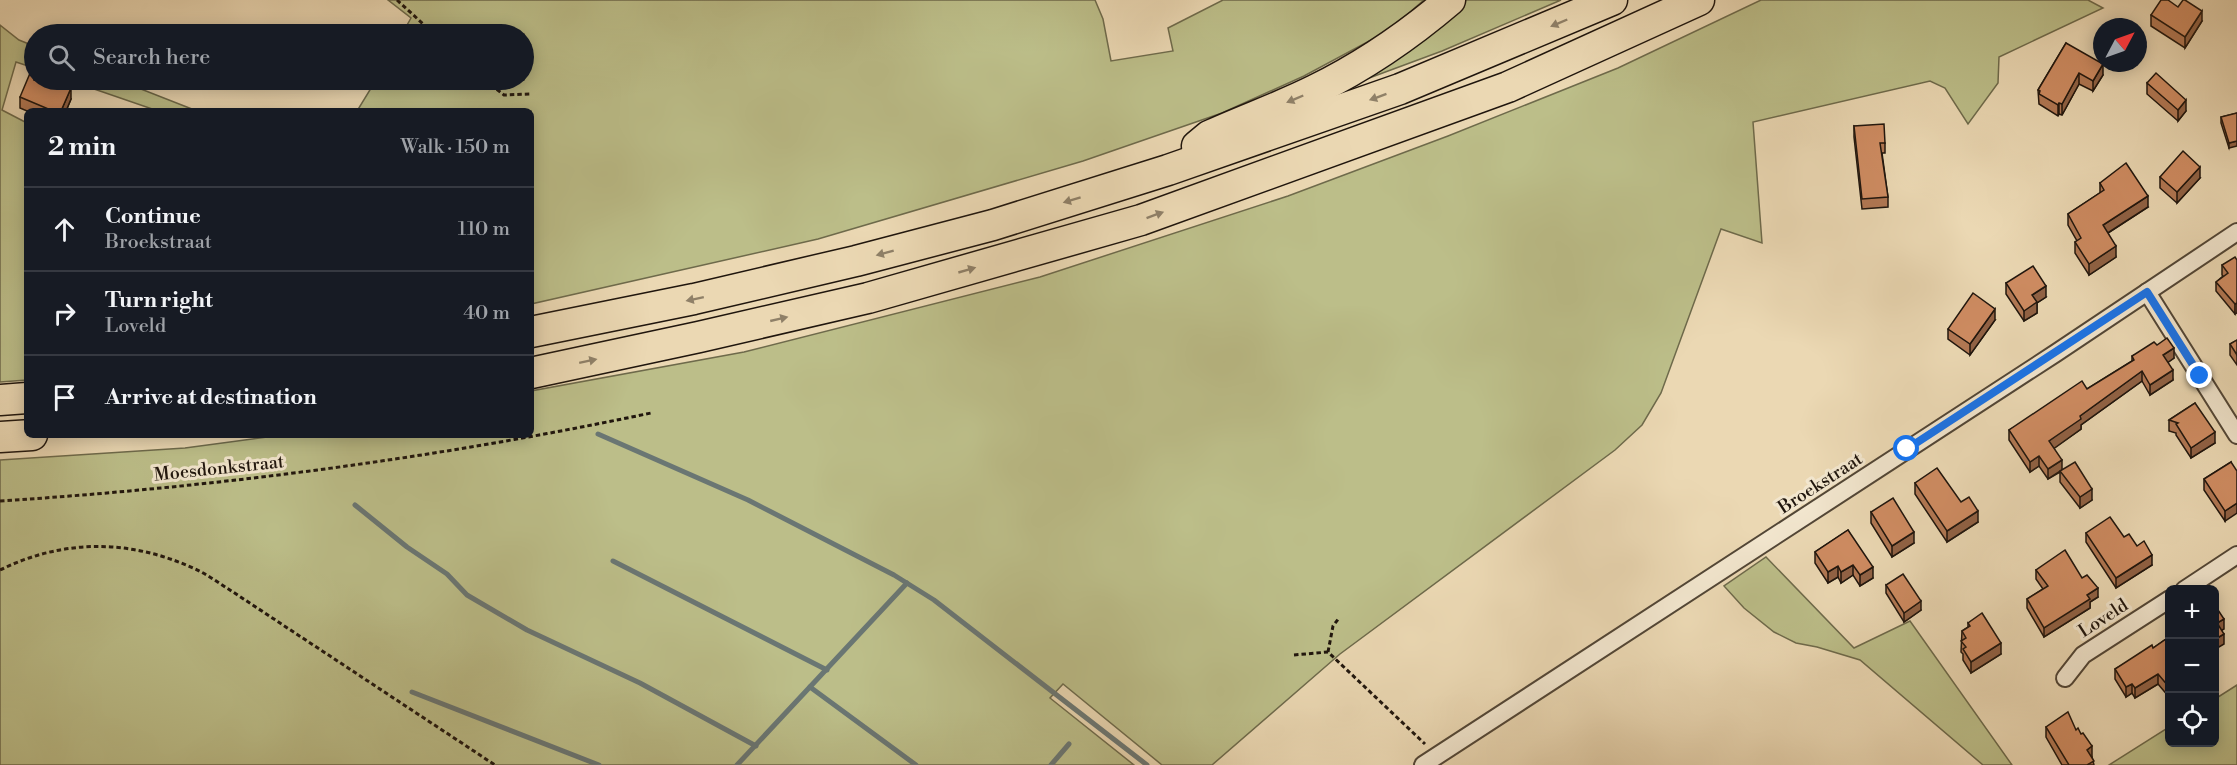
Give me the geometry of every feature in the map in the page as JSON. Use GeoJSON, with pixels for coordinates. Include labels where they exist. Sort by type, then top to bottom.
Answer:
{"type":"FeatureCollection","features":[{"type":"Feature","properties":{"kind":"highway"},"geometry":{"type":"LineString","coordinates":[[1168,170],[1209,136],[1315,90],[1369,59],[1450,0]]}},
{"type":"Feature","properties":{"kind":"highway"},"geometry":{"type":"LineString","coordinates":[[534,331],[694,299],[856,261],[993,225],[1168,170],[1400,89],[1612,0]]}},
{"type":"Feature","properties":{"kind":"highway"},"geometry":{"type":"LineString","coordinates":[[534,372],[868,298],[1141,220],[1508,87],[1699,0]]}},
{"type":"Feature","properties":{"kind":"highway"},"geometry":{"type":"LineString","coordinates":[[0,400],[24,398]]}},
{"type":"Feature","properties":{"kind":"highway"},"geometry":{"type":"LineString","coordinates":[[0,437],[24,436]]}},
{"type":"Feature","properties":{"kind":"street","name":"Broekstraat"},"geometry":{"type":"LineString","coordinates":[[1430,760],[2237,232]]}},
{"type":"Feature","properties":{"kind":"street"},"geometry":{"type":"LineString","coordinates":[[2147,292],[2237,435]]}},
{"type":"Feature","properties":{"kind":"street"},"geometry":{"type":"LineString","coordinates":[[2192,585],[2237,555]]}},
{"type":"Feature","properties":{"kind":"street","name":"Loveld"},"geometry":{"type":"LineString","coordinates":[[2065,678],[2083,655],[2165,602]]}},
{"type":"Feature","properties":{"kind":"path"},"geometry":{"type":"LineString","coordinates":[[397,0],[423,24]]}},
{"type":"Feature","properties":{"kind":"path"},"geometry":{"type":"LineString","coordinates":[[498,90],[504,95],[531,94]]}},
{"type":"Feature","properties":{"kind":"path","name":"Moesdonkstraat"},"geometry":{"type":"LineString","coordinates":[[534,437],[651,413]]}},
{"type":"Feature","properties":{"kind":"path","name":"Moesdonkstraat"},"geometry":{"type":"LineString","coordinates":[[0,501],[138,490],[355,465],[526,438]]}},
{"type":"Feature","properties":{"kind":"path"},"geometry":{"type":"LineString","coordinates":[[0,570],[41,554],[94,546],[119,546],[170,558],[196,569],[233,592],[495,765]]}},
{"type":"Feature","properties":{"kind":"path"},"geometry":{"type":"LineString","coordinates":[[1328,652],[1334,626],[1339,618]]}},
{"type":"Feature","properties":{"kind":"path"},"geometry":{"type":"LineString","coordinates":[[1328,652],[1430,760]]}},
{"type":"Feature","properties":{"kind":"path"},"geometry":{"type":"LineString","coordinates":[[1294,655],[1328,652]]}},
{"type":"Feature","properties":{"kind":"green space"},"geometry":{"type":"Polygon","coordinates":[[[388,0],[1095,0],[1103,19],[1111,61],[1173,51],[1168,28],[1223,0],[1424,0],[1388,31],[1304,76],[1222,113],[1083,161],[818,239],[534,303],[534,108],[359,108],[370,90],[534,90],[534,24],[408,24],[411,18],[388,0]]]}},
{"type":"Feature","properties":{"kind":"green space"},"geometry":{"type":"Polygon","coordinates":[[[1466,0],[1561,0],[1442,51],[1353,84],[1430,31],[1466,0]]]}},
{"type":"Feature","properties":{"kind":"green space"},"geometry":{"type":"Polygon","coordinates":[[[1761,0],[2088,0],[2103,8],[1999,57],[1998,83],[1968,124],[1945,88],[1930,81],[1753,122],[1762,243],[1721,229],[1661,393],[1642,425],[1615,450],[1340,654],[1212,765],[1162,765],[1063,684],[1050,698],[1134,765],[0,765],[0,460],[185,448],[260,438],[534,438],[534,390],[744,352],[1040,277],[1288,196],[1448,136],[1618,68],[1761,0]]]}},
{"type":"Feature","properties":{"kind":"green space"},"geometry":{"type":"Polygon","coordinates":[[[0,25],[24,42],[24,65],[16,62],[2,110],[24,121],[24,380],[0,382],[0,25]]]}},
{"type":"Feature","properties":{"kind":"green space"},"geometry":{"type":"Polygon","coordinates":[[[97,90],[143,90],[189,108],[149,108],[97,90]]]}},
{"type":"Feature","properties":{"kind":"green space"},"geometry":{"type":"Polygon","coordinates":[[[1766,557],[1854,648],[1910,621],[2012,765],[1983,765],[1860,660],[1796,643],[1774,632],[1744,608],[1724,586],[1766,557]]]}},
{"type":"Feature","properties":{"kind":"green space"},"geometry":{"type":"Polygon","coordinates":[[[2237,685],[2237,765],[2109,765],[2165,730],[2165,747],[2219,747],[2219,696],[2237,685]]]}},
{"type":"Feature","properties":{"kind":"building"},"geometry":{"type":"Polygon","coordinates":[[[2161,0],[2168,0],[2178,7],[2185,0],[2202,11],[2185,37],[2151,15],[2161,0]]]}},
{"type":"Feature","properties":{"kind":"building"},"geometry":{"type":"Polygon","coordinates":[[[2066,43],[2093,58],[2093,72],[2098,72],[2093,81],[2079,73],[2062,104],[2058,105],[2039,94],[2038,90],[2066,43]]]}},
{"type":"Feature","properties":{"kind":"building"},"geometry":{"type":"Polygon","coordinates":[[[2156,73],[2186,100],[2178,110],[2147,83],[2156,73]]]}},
{"type":"Feature","properties":{"kind":"building"},"geometry":{"type":"Polygon","coordinates":[[[24,88],[24,90],[70,90],[62,108],[46,108],[20,97],[24,88]]]}},
{"type":"Feature","properties":{"kind":"building"},"geometry":{"type":"Polygon","coordinates":[[[2237,113],[2237,141],[2229,143],[2221,117],[2237,113]]]}},
{"type":"Feature","properties":{"kind":"building"},"geometry":{"type":"Polygon","coordinates":[[[1884,124],[1885,143],[1880,143],[1888,197],[1862,199],[1854,126],[1884,124]]]}},
{"type":"Feature","properties":{"kind":"building"},"geometry":{"type":"Polygon","coordinates":[[[2183,151],[2200,167],[2177,192],[2160,177],[2183,151]]]}},
{"type":"Feature","properties":{"kind":"building"},"geometry":{"type":"Polygon","coordinates":[[[2126,163],[2148,196],[2103,225],[2116,246],[2089,264],[2075,242],[2081,238],[2068,214],[2104,190],[2100,183],[2126,163]]]}},
{"type":"Feature","properties":{"kind":"building"},"geometry":{"type":"Polygon","coordinates":[[[2235,257],[2237,260],[2237,303],[2235,304],[2216,282],[2228,273],[2222,265],[2235,257]]]}},
{"type":"Feature","properties":{"kind":"building"},"geometry":{"type":"Polygon","coordinates":[[[2033,266],[2046,286],[2032,295],[2037,302],[2024,311],[2006,283],[2033,266]]]}},
{"type":"Feature","properties":{"kind":"building"},"geometry":{"type":"Polygon","coordinates":[[[1973,293],[1995,309],[1970,344],[1948,329],[1973,293]]]}},
{"type":"Feature","properties":{"kind":"building"},"geometry":{"type":"Polygon","coordinates":[[[2167,338],[2174,348],[2163,355],[2173,370],[2150,385],[2142,371],[2049,441],[2062,460],[2048,469],[2039,456],[2030,462],[2009,430],[2082,381],[2087,389],[2134,360],[2132,356],[2154,342],[2157,345],[2167,338]]]}},
{"type":"Feature","properties":{"kind":"building"},"geometry":{"type":"Polygon","coordinates":[[[2237,340],[2237,355],[2230,344],[2237,340]]]}},
{"type":"Feature","properties":{"kind":"building"},"geometry":{"type":"Polygon","coordinates":[[[2195,403],[2215,432],[2191,448],[2176,424],[2178,423],[2169,420],[2195,403]]]}},
{"type":"Feature","properties":{"kind":"building"},"geometry":{"type":"Polygon","coordinates":[[[2075,462],[2092,489],[2080,497],[2060,471],[2075,462]]]}},
{"type":"Feature","properties":{"kind":"building"},"geometry":{"type":"Polygon","coordinates":[[[2231,462],[2237,471],[2237,503],[2225,511],[2204,479],[2231,462]]]}},
{"type":"Feature","properties":{"kind":"building"},"geometry":{"type":"Polygon","coordinates":[[[1937,468],[1961,502],[1969,497],[1978,511],[1947,531],[1915,483],[1937,468]]]}},
{"type":"Feature","properties":{"kind":"building"},"geometry":{"type":"Polygon","coordinates":[[[1893,498],[1914,532],[1892,546],[1871,512],[1893,498]]]}},
{"type":"Feature","properties":{"kind":"building"},"geometry":{"type":"Polygon","coordinates":[[[2110,517],[2124,537],[2129,534],[2137,546],[2144,541],[2152,555],[2116,578],[2086,533],[2110,517]]]}},
{"type":"Feature","properties":{"kind":"building"},"geometry":{"type":"Polygon","coordinates":[[[1848,530],[1873,567],[1860,575],[1853,565],[1841,572],[1838,566],[1828,572],[1815,552],[1848,530]]]}},
{"type":"Feature","properties":{"kind":"building"},"geometry":{"type":"Polygon","coordinates":[[[2065,550],[2082,578],[2087,575],[2098,588],[2087,595],[2090,599],[2044,628],[2027,599],[2048,586],[2036,570],[2065,550]]]}},
{"type":"Feature","properties":{"kind":"building"},"geometry":{"type":"Polygon","coordinates":[[[1903,574],[1921,601],[1904,613],[1886,585],[1903,574]]]}},
{"type":"Feature","properties":{"kind":"building"},"geometry":{"type":"Polygon","coordinates":[[[2219,612],[2224,619],[2219,622],[2219,612]]]}},
{"type":"Feature","properties":{"kind":"building"},"geometry":{"type":"Polygon","coordinates":[[[1982,613],[2001,643],[1971,662],[1963,649],[1966,647],[1961,641],[1966,638],[1962,631],[1970,626],[1968,623],[1982,613]]]}},
{"type":"Feature","properties":{"kind":"building"},"geometry":{"type":"Polygon","coordinates":[[[2219,626],[2224,634],[2219,637],[2219,626]]]}},
{"type":"Feature","properties":{"kind":"building"},"geometry":{"type":"Polygon","coordinates":[[[2165,640],[2165,682],[2158,674],[2135,688],[2132,684],[2126,687],[2115,669],[2152,645],[2153,648],[2165,640]]]}},
{"type":"Feature","properties":{"kind":"building"},"geometry":{"type":"Polygon","coordinates":[[[2068,712],[2076,730],[2078,728],[2081,734],[2083,733],[2092,746],[2087,750],[2094,761],[2087,765],[2069,765],[2046,727],[2068,712]]]}},
{"type":"Feature","properties":{"kind":"waterway"},"geometry":{"type":"LineString","coordinates":[[598,434],[748,500],[894,575],[934,600],[1147,765]]}},
{"type":"Feature","properties":{"kind":"waterway"},"geometry":{"type":"LineString","coordinates":[[355,505],[407,547],[447,574],[467,595],[527,630],[640,683],[756,746]]}},
{"type":"Feature","properties":{"kind":"waterway"},"geometry":{"type":"LineString","coordinates":[[613,561],[827,670]]}},
{"type":"Feature","properties":{"kind":"waterway"},"geometry":{"type":"LineString","coordinates":[[737,765],[907,583]]}},
{"type":"Feature","properties":{"kind":"waterway"},"geometry":{"type":"LineString","coordinates":[[810,687],[916,765]]}},
{"type":"Feature","properties":{"kind":"waterway"},"geometry":{"type":"LineString","coordinates":[[412,692],[599,765]]}},
{"type":"Feature","properties":{"kind":"waterway"},"geometry":{"type":"LineString","coordinates":[[1051,765],[1069,744]]}},
{"type":"Feature","properties":{"kind":"route"},"geometry":{"type":"LineString","coordinates":[[1907,449],[2147,292],[2200,376]]}}]}
